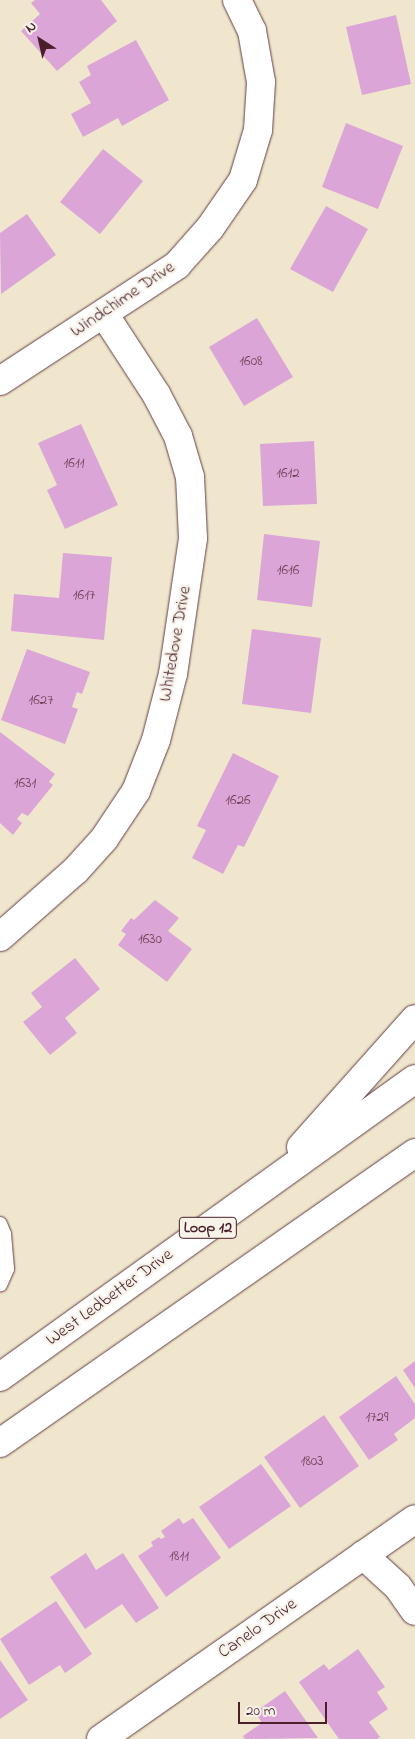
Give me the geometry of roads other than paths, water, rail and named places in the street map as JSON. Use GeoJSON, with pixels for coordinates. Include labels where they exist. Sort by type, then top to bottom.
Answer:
{"type":"FeatureCollection","features":[{"type":"Feature","properties":{"kind":"street","name":"Windchime Drive"},"geometry":{"type":"LineString","coordinates":[[0,381],[177,265],[210,228],[243,180],[258,130],[261,82],[252,31],[237,0]]}},
{"type":"Feature","properties":{"kind":"street","name":"Whitedove Drive"},"geometry":{"type":"LineString","coordinates":[[0,937],[76,870],[104,839],[136,791],[156,740],[173,674],[193,538],[190,477],[178,436],[156,394],[104,314]]}},
{"type":"Feature","properties":{"kind":"street"},"geometry":{"type":"LineString","coordinates":[[261,1190],[415,1019]]}},
{"type":"Feature","properties":{"kind":"street","name":"West Ledbetter Drive"},"geometry":{"type":"LineString","coordinates":[[0,1377],[415,1078]]}},
{"type":"Feature","properties":{"kind":"street"},"geometry":{"type":"LineString","coordinates":[[0,1443],[358,1191],[415,1153]]}},
{"type":"Feature","properties":{"kind":"street"},"geometry":{"type":"LineString","coordinates":[[358,1191],[415,1163]]}},
{"type":"Feature","properties":{"kind":"street","name":"Canelo Drive"},"geometry":{"type":"LineString","coordinates":[[101,1739],[415,1519]]}},
{"type":"Feature","properties":{"kind":"street"},"geometry":{"type":"LineString","coordinates":[[363,1555],[398,1587],[415,1611]]}},
{"type":"Feature","properties":{"kind":"lane"},"geometry":{"type":"LineString","coordinates":[[0,1224],[4,1234],[6,1269],[0,1285]]}}]}
